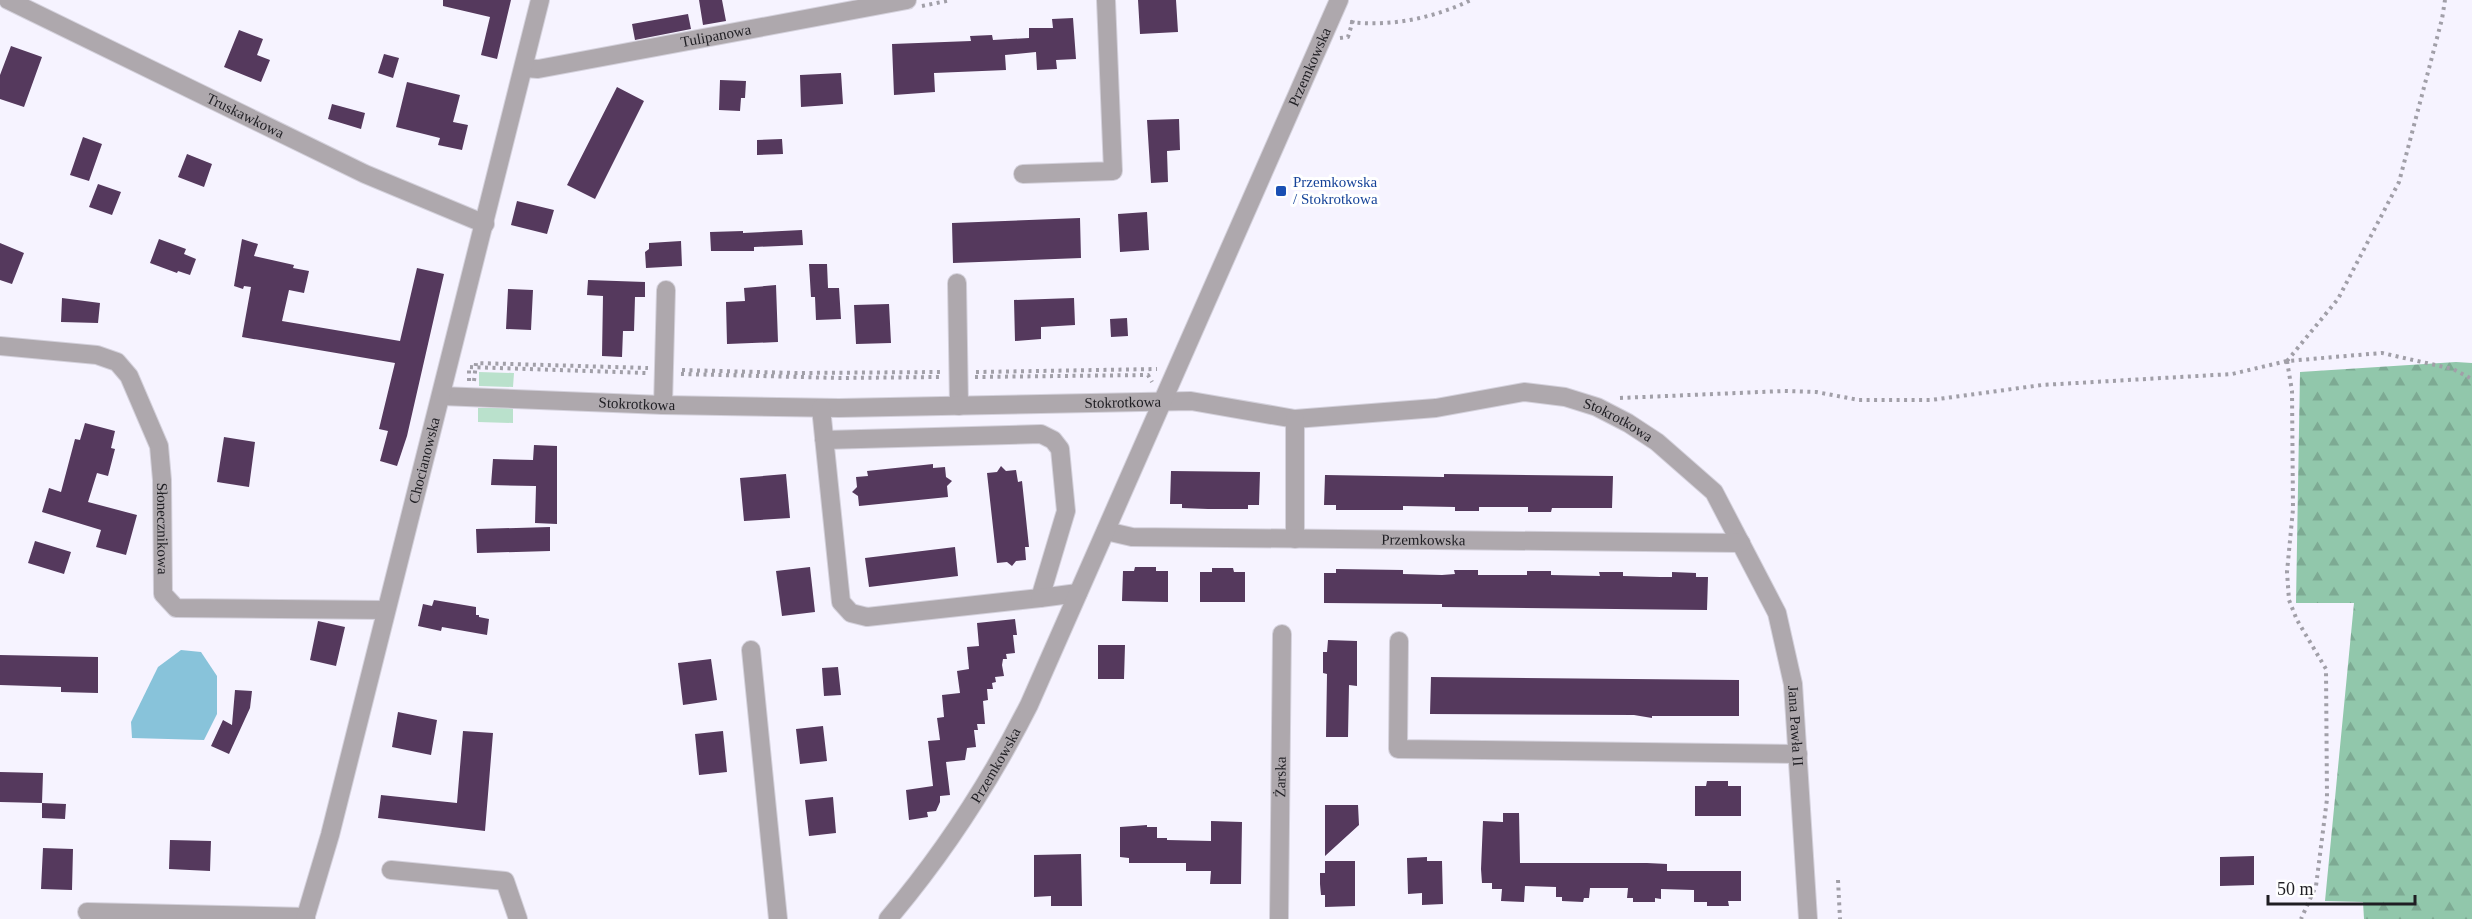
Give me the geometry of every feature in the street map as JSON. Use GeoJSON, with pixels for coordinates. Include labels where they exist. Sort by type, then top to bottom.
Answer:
{"type":"FeatureCollection","features":[{"type":"Feature","properties":{"kind":"street","name":"Truskawkowa"},"geometry":{"type":"LineString","coordinates":[[8,0],[365,174],[485,224]]}},
{"type":"Feature","properties":{"kind":"street","name":"Chocianowska"},"geometry":{"type":"LineString","coordinates":[[305,918],[330,835],[525,68],[540,0]]}},
{"type":"Feature","properties":{"kind":"street","name":"Tulipanowa"},"geometry":{"type":"LineString","coordinates":[[525,68],[538,69],[907,0]]}},
{"type":"Feature","properties":{"kind":"street"},"geometry":{"type":"LineString","coordinates":[[1023,174],[1113,171],[1106,0]]}},
{"type":"Feature","properties":{"kind":"street","name":"Przemkowska"},"geometry":{"type":"LineString","coordinates":[[888,919],[938,857],[994,772],[1029,705],[1339,0]]}},
{"type":"Feature","properties":{"kind":"street"},"geometry":{"type":"LineString","coordinates":[[957,283],[959,406]]}},
{"type":"Feature","properties":{"kind":"street"},"geometry":{"type":"LineString","coordinates":[[663,405],[666,291]]}},
{"type":"Feature","properties":{"kind":"street","name":"Słonecznikowa"},"geometry":{"type":"LineString","coordinates":[[0,346],[97,355],[117,362],[129,376],[159,446],[162,480],[163,594],[176,608],[386,610]]}},
{"type":"Feature","properties":{"kind":"street","name":"Stokrotkowa"},"geometry":{"type":"LineString","coordinates":[[441,396],[663,405],[821,408],[1191,401],[1295,419],[1436,408],[1524,392],[1564,397],[1597,407],[1657,442],[1714,492],[1741,543]]}},
{"type":"Feature","properties":{"kind":"street"},"geometry":{"type":"LineString","coordinates":[[821,408],[841,602],[851,613],[867,617],[1078,593]]}},
{"type":"Feature","properties":{"kind":"street"},"geometry":{"type":"LineString","coordinates":[[1295,419],[1295,539]]}},
{"type":"Feature","properties":{"kind":"street"},"geometry":{"type":"LineString","coordinates":[[824,440],[1041,434],[1053,440],[1060,449],[1066,511],[1040,597]]}},
{"type":"Feature","properties":{"kind":"street","name":"Przemkowska"},"geometry":{"type":"LineString","coordinates":[[1106,531],[1132,537],[1741,543]]}},
{"type":"Feature","properties":{"kind":"street","name":"Jana Pawła II"},"geometry":{"type":"LineString","coordinates":[[1741,543],[1777,613],[1793,684],[1808,919]]}},
{"type":"Feature","properties":{"kind":"street","name":"Żarska"},"geometry":{"type":"LineString","coordinates":[[1279,919],[1282,634]]}},
{"type":"Feature","properties":{"kind":"street"},"geometry":{"type":"LineString","coordinates":[[1400,641],[1398,750],[1798,754]]}},
{"type":"Feature","properties":{"kind":"street"},"geometry":{"type":"LineString","coordinates":[[751,650],[778,919]]}},
{"type":"Feature","properties":{"kind":"street"},"geometry":{"type":"LineString","coordinates":[[391,870],[505,881],[518,919]]}},
{"type":"Feature","properties":{"kind":"street"},"geometry":{"type":"LineString","coordinates":[[87,912],[305,918]]}},
{"type":"Feature","properties":{"kind":"path"},"geometry":{"type":"LineString","coordinates":[[1331,18],[1367,24],[1396,23],[1454,9],[1472,0]]}},
{"type":"Feature","properties":{"kind":"path"},"geometry":{"type":"LineString","coordinates":[[2301,919],[2316,886],[2327,799],[2326,669],[2297,620],[2289,600],[2287,572],[2293,509],[2292,391],[2287,362],[2337,299],[2399,182],[2445,0]]}},
{"type":"Feature","properties":{"kind":"path"},"geometry":{"type":"LineString","coordinates":[[1611,397],[1784,391],[1816,392],[1859,400],[1931,400],[2042,385],[2232,374],[2287,362],[2382,353],[2454,369],[2472,379]]}},
{"type":"Feature","properties":{"kind":"path"},"geometry":{"type":"LineString","coordinates":[[470,396],[475,368],[664,371],[839,378],[1164,369]]}},
{"type":"Feature","properties":{"kind":"path"},"geometry":{"type":"LineString","coordinates":[[958,374],[1148,375],[1155,386]]}},
{"type":"Feature","properties":{"kind":"path"},"geometry":{"type":"LineString","coordinates":[[1838,879],[1840,919]]}},
{"type":"Feature","properties":{"kind":"green space"},"geometry":{"type":"Polygon","coordinates":[[[2456,362],[2472,363],[2472,919],[2364,919],[2363,902],[2325,901],[2354,603],[2296,603],[2300,372],[2456,362]]]}},
{"type":"Feature","properties":{"kind":"green space"},"geometry":{"type":"Polygon","coordinates":[[[479,372],[514,373],[513,387],[479,386],[479,372]]]}},
{"type":"Feature","properties":{"kind":"green space"},"geometry":{"type":"Polygon","coordinates":[[[478,408],[513,408],[513,423],[478,422],[478,408]]]}},
{"type":"Feature","properties":{"kind":"water"},"geometry":{"type":"Polygon","coordinates":[[[181,650],[201,652],[217,676],[217,714],[204,740],[132,738],[131,722],[158,667],[181,650]]]}},
{"type":"Feature","properties":{"kind":"building"},"geometry":{"type":"Polygon","coordinates":[[[443,0],[511,0],[497,59],[481,55],[490,17],[443,6],[443,0]]]}},
{"type":"Feature","properties":{"kind":"building"},"geometry":{"type":"Polygon","coordinates":[[[699,0],[722,0],[726,21],[703,25],[699,0]]]}},
{"type":"Feature","properties":{"kind":"building"},"geometry":{"type":"Polygon","coordinates":[[[1138,0],[1176,0],[1178,32],[1140,34],[1138,0]]]}},
{"type":"Feature","properties":{"kind":"building"},"geometry":{"type":"Polygon","coordinates":[[[688,14],[691,29],[635,40],[632,24],[688,14]]]}},
{"type":"Feature","properties":{"kind":"building"},"geometry":{"type":"Polygon","coordinates":[[[1073,18],[1076,59],[1056,60],[1057,69],[1037,70],[1036,52],[1005,55],[1006,70],[934,73],[935,92],[894,95],[892,44],[971,41],[970,36],[992,35],[993,40],[1029,38],[1029,28],[1053,28],[1052,19],[1073,18]]]}},
{"type":"Feature","properties":{"kind":"building"},"geometry":{"type":"Polygon","coordinates":[[[239,30],[263,39],[257,55],[270,60],[261,82],[224,67],[239,30]]]}},
{"type":"Feature","properties":{"kind":"building"},"geometry":{"type":"Polygon","coordinates":[[[11,46],[42,57],[24,107],[0,99],[0,75],[11,46]]]}},
{"type":"Feature","properties":{"kind":"building"},"geometry":{"type":"Polygon","coordinates":[[[384,54],[399,58],[393,78],[378,73],[384,54]]]}},
{"type":"Feature","properties":{"kind":"building"},"geometry":{"type":"Polygon","coordinates":[[[841,73],[843,104],[801,107],[800,75],[841,73]]]}},
{"type":"Feature","properties":{"kind":"building"},"geometry":{"type":"Polygon","coordinates":[[[720,80],[746,81],[745,98],[741,98],[740,111],[719,110],[720,80]]]}},
{"type":"Feature","properties":{"kind":"building"},"geometry":{"type":"Polygon","coordinates":[[[407,82],[460,95],[453,122],[468,125],[462,150],[438,145],[440,138],[396,127],[407,82]]]}},
{"type":"Feature","properties":{"kind":"building"},"geometry":{"type":"Polygon","coordinates":[[[617,87],[644,101],[595,199],[567,185],[617,87]]]}},
{"type":"Feature","properties":{"kind":"building"},"geometry":{"type":"Polygon","coordinates":[[[332,104],[365,113],[361,129],[328,119],[332,104]]]}},
{"type":"Feature","properties":{"kind":"building"},"geometry":{"type":"Polygon","coordinates":[[[1179,119],[1180,150],[1167,151],[1168,182],[1151,183],[1147,120],[1179,119]]]}},
{"type":"Feature","properties":{"kind":"building"},"geometry":{"type":"Polygon","coordinates":[[[83,137],[102,144],[89,181],[70,175],[83,137]]]}},
{"type":"Feature","properties":{"kind":"building"},"geometry":{"type":"Polygon","coordinates":[[[782,139],[783,154],[757,155],[757,140],[782,139]]]}},
{"type":"Feature","properties":{"kind":"building"},"geometry":{"type":"Polygon","coordinates":[[[187,154],[212,164],[204,187],[178,177],[187,154]]]}},
{"type":"Feature","properties":{"kind":"building"},"geometry":{"type":"Polygon","coordinates":[[[98,184],[121,192],[112,215],[89,207],[98,184]]]}},
{"type":"Feature","properties":{"kind":"building"},"geometry":{"type":"Polygon","coordinates":[[[517,201],[554,210],[547,234],[511,225],[517,201]]]}},
{"type":"Feature","properties":{"kind":"building"},"geometry":{"type":"Polygon","coordinates":[[[1147,212],[1149,250],[1120,252],[1118,214],[1147,212]]]}},
{"type":"Feature","properties":{"kind":"building"},"geometry":{"type":"Polygon","coordinates":[[[1080,218],[1081,258],[953,263],[952,223],[1080,218]]]}},
{"type":"Feature","properties":{"kind":"building"},"geometry":{"type":"Polygon","coordinates":[[[802,230],[803,245],[754,247],[754,251],[711,251],[710,232],[802,230]]]}},
{"type":"Feature","properties":{"kind":"building"},"geometry":{"type":"Polygon","coordinates":[[[159,239],[186,249],[184,254],[196,259],[190,275],[178,271],[177,273],[150,263],[159,239]]]}},
{"type":"Feature","properties":{"kind":"building"},"geometry":{"type":"Polygon","coordinates":[[[242,239],[258,244],[254,256],[294,265],[293,268],[309,271],[304,293],[289,290],[282,321],[400,341],[417,268],[444,274],[407,436],[397,466],[380,461],[388,431],[379,429],[395,363],[242,337],[251,287],[244,286],[243,289],[234,286],[242,239]]]}},
{"type":"Feature","properties":{"kind":"building"},"geometry":{"type":"Polygon","coordinates":[[[681,241],[682,266],[646,268],[645,252],[649,249],[649,243],[681,241]]]}},
{"type":"Feature","properties":{"kind":"building"},"geometry":{"type":"Polygon","coordinates":[[[0,243],[24,253],[12,284],[0,280],[0,243]]]}},
{"type":"Feature","properties":{"kind":"building"},"geometry":{"type":"Polygon","coordinates":[[[809,264],[827,264],[828,288],[839,288],[841,319],[816,320],[815,297],[811,297],[809,264]]]}},
{"type":"Feature","properties":{"kind":"building"},"geometry":{"type":"Polygon","coordinates":[[[588,280],[645,282],[645,297],[635,297],[634,331],[623,331],[622,357],[602,356],[603,296],[587,295],[588,280]]]}},
{"type":"Feature","properties":{"kind":"building"},"geometry":{"type":"Polygon","coordinates":[[[776,285],[778,342],[727,344],[726,302],[745,301],[744,288],[776,285]]]}},
{"type":"Feature","properties":{"kind":"building"},"geometry":{"type":"Polygon","coordinates":[[[508,289],[533,290],[531,330],[506,329],[508,289]]]}},
{"type":"Feature","properties":{"kind":"building"},"geometry":{"type":"Polygon","coordinates":[[[62,298],[100,303],[98,323],[61,322],[62,298]]]}},
{"type":"Feature","properties":{"kind":"building"},"geometry":{"type":"Polygon","coordinates":[[[1074,298],[1075,325],[1041,327],[1041,339],[1015,341],[1014,300],[1074,298]]]}},
{"type":"Feature","properties":{"kind":"building"},"geometry":{"type":"Polygon","coordinates":[[[889,304],[891,343],[856,344],[854,305],[889,304]]]}},
{"type":"Feature","properties":{"kind":"building"},"geometry":{"type":"Polygon","coordinates":[[[1127,318],[1128,336],[1111,337],[1110,319],[1127,318]]]}},
{"type":"Feature","properties":{"kind":"building"},"geometry":{"type":"Polygon","coordinates":[[[85,423],[115,431],[111,448],[115,449],[108,476],[97,473],[88,502],[137,515],[126,555],[96,547],[101,530],[42,512],[49,488],[61,492],[75,439],[80,440],[85,423]]]}},
{"type":"Feature","properties":{"kind":"building"},"geometry":{"type":"Polygon","coordinates":[[[224,437],[255,442],[249,487],[217,482],[224,437]]]}},
{"type":"Feature","properties":{"kind":"building"},"geometry":{"type":"Polygon","coordinates":[[[534,445],[557,446],[557,524],[535,523],[536,486],[491,485],[493,459],[533,460],[534,445]]]}},
{"type":"Feature","properties":{"kind":"building"},"geometry":{"type":"Polygon","coordinates":[[[933,464],[933,468],[945,467],[946,477],[952,481],[947,486],[948,497],[859,506],[858,496],[852,492],[857,487],[856,477],[868,476],[867,471],[933,464]]]}},
{"type":"Feature","properties":{"kind":"building"},"geometry":{"type":"Polygon","coordinates":[[[1001,466],[1006,471],[1016,470],[1018,482],[1022,481],[1029,547],[1025,547],[1026,560],[1016,561],[1012,566],[1007,562],[997,563],[987,473],[997,472],[1001,466]]]}},
{"type":"Feature","properties":{"kind":"building"},"geometry":{"type":"Polygon","coordinates":[[[1171,471],[1260,472],[1259,505],[1248,505],[1248,509],[1208,509],[1182,508],[1182,504],[1170,504],[1171,471]]]}},
{"type":"Feature","properties":{"kind":"building"},"geometry":{"type":"Polygon","coordinates":[[[786,474],[790,518],[744,521],[740,478],[786,474]]]}},
{"type":"Feature","properties":{"kind":"building"},"geometry":{"type":"Polygon","coordinates":[[[1444,474],[1613,476],[1612,508],[1552,508],[1551,512],[1528,512],[1528,507],[1479,507],[1479,511],[1455,511],[1455,507],[1403,506],[1403,510],[1336,510],[1336,505],[1324,505],[1325,475],[1444,477],[1444,474]]]}},
{"type":"Feature","properties":{"kind":"building"},"geometry":{"type":"Polygon","coordinates":[[[550,527],[550,551],[477,553],[476,529],[550,527]]]}},
{"type":"Feature","properties":{"kind":"building"},"geometry":{"type":"Polygon","coordinates":[[[35,541],[71,552],[64,574],[28,563],[35,541]]]}},
{"type":"Feature","properties":{"kind":"building"},"geometry":{"type":"Polygon","coordinates":[[[955,547],[958,576],[869,587],[865,558],[955,547]]]}},
{"type":"Feature","properties":{"kind":"building"},"geometry":{"type":"Polygon","coordinates":[[[810,567],[815,612],[782,616],[776,571],[810,567]]]}},
{"type":"Feature","properties":{"kind":"building"},"geometry":{"type":"Polygon","coordinates":[[[1135,567],[1156,567],[1156,571],[1168,571],[1168,602],[1122,601],[1123,571],[1134,571],[1135,567]]]}},
{"type":"Feature","properties":{"kind":"building"},"geometry":{"type":"Polygon","coordinates":[[[1212,568],[1233,568],[1234,572],[1245,572],[1245,602],[1200,602],[1200,572],[1212,572],[1212,568]]]}},
{"type":"Feature","properties":{"kind":"building"},"geometry":{"type":"Polygon","coordinates":[[[1336,569],[1403,570],[1403,574],[1442,575],[1455,574],[1454,570],[1478,570],[1478,575],[1527,575],[1527,571],[1551,571],[1551,575],[1600,576],[1599,572],[1623,572],[1623,576],[1672,577],[1672,572],[1696,573],[1696,577],[1708,577],[1707,610],[1442,607],[1442,604],[1324,603],[1324,573],[1336,573],[1336,569]]]}},
{"type":"Feature","properties":{"kind":"building"},"geometry":{"type":"Polygon","coordinates":[[[434,600],[476,607],[476,615],[489,619],[487,635],[442,627],[441,631],[418,626],[423,604],[432,606],[434,600]]]}},
{"type":"Feature","properties":{"kind":"building"},"geometry":{"type":"Polygon","coordinates":[[[1015,619],[1017,635],[1013,635],[1015,653],[1006,654],[1007,659],[1003,659],[1002,665],[1004,676],[995,677],[996,682],[992,683],[993,689],[987,689],[988,700],[983,701],[985,724],[977,724],[978,730],[974,730],[976,747],[967,748],[965,760],[946,762],[950,795],[940,796],[936,811],[927,812],[928,817],[909,820],[906,790],[933,786],[928,741],[940,740],[937,718],[944,717],[942,695],[960,693],[957,671],[969,669],[967,647],[979,646],[977,623],[1015,619]]]}},
{"type":"Feature","properties":{"kind":"building"},"geometry":{"type":"Polygon","coordinates":[[[318,621],[345,627],[336,666],[310,660],[318,621]]]}},
{"type":"Feature","properties":{"kind":"building"},"geometry":{"type":"Polygon","coordinates":[[[1328,640],[1357,641],[1357,686],[1349,685],[1348,737],[1326,737],[1327,674],[1323,673],[1323,652],[1327,652],[1328,640]]]}},
{"type":"Feature","properties":{"kind":"building"},"geometry":{"type":"Polygon","coordinates":[[[1098,645],[1125,645],[1124,679],[1098,679],[1098,645]]]}},
{"type":"Feature","properties":{"kind":"building"},"geometry":{"type":"Polygon","coordinates":[[[0,655],[98,657],[98,693],[61,692],[61,687],[0,685],[0,655]]]}},
{"type":"Feature","properties":{"kind":"building"},"geometry":{"type":"Polygon","coordinates":[[[711,659],[717,700],[683,705],[678,663],[711,659]]]}},
{"type":"Feature","properties":{"kind":"building"},"geometry":{"type":"Polygon","coordinates":[[[838,667],[841,695],[824,696],[822,668],[838,667]]]}},
{"type":"Feature","properties":{"kind":"building"},"geometry":{"type":"Polygon","coordinates":[[[1431,677],[1739,680],[1739,716],[1652,716],[1652,718],[1634,715],[1430,714],[1431,677]]]}},
{"type":"Feature","properties":{"kind":"building"},"geometry":{"type":"Polygon","coordinates":[[[235,690],[252,691],[250,708],[229,754],[211,746],[223,720],[232,725],[235,690]]]}},
{"type":"Feature","properties":{"kind":"building"},"geometry":{"type":"Polygon","coordinates":[[[398,712],[437,720],[431,755],[392,747],[398,712]]]}},
{"type":"Feature","properties":{"kind":"building"},"geometry":{"type":"Polygon","coordinates":[[[823,726],[827,761],[800,764],[796,729],[823,726]]]}},
{"type":"Feature","properties":{"kind":"building"},"geometry":{"type":"Polygon","coordinates":[[[463,731],[493,733],[485,831],[378,818],[381,795],[457,803],[463,731]]]}},
{"type":"Feature","properties":{"kind":"building"},"geometry":{"type":"Polygon","coordinates":[[[723,731],[727,772],[699,775],[695,734],[723,731]]]}},
{"type":"Feature","properties":{"kind":"building"},"geometry":{"type":"Polygon","coordinates":[[[0,772],[43,773],[42,803],[0,802],[0,772]]]}},
{"type":"Feature","properties":{"kind":"building"},"geometry":{"type":"Polygon","coordinates":[[[1707,781],[1728,781],[1728,786],[1741,786],[1741,816],[1695,816],[1695,786],[1706,786],[1707,781]]]}},
{"type":"Feature","properties":{"kind":"building"},"geometry":{"type":"Polygon","coordinates":[[[833,797],[836,833],[809,836],[805,800],[833,797]]]}},
{"type":"Feature","properties":{"kind":"building"},"geometry":{"type":"Polygon","coordinates":[[[42,803],[66,804],[65,819],[42,818],[42,803]]]}},
{"type":"Feature","properties":{"kind":"building"},"geometry":{"type":"Polygon","coordinates":[[[1325,805],[1358,805],[1359,825],[1325,856],[1325,805]]]}},
{"type":"Feature","properties":{"kind":"building"},"geometry":{"type":"Polygon","coordinates":[[[1503,813],[1519,813],[1520,863],[1647,863],[1667,864],[1667,871],[1741,871],[1741,901],[1728,901],[1729,906],[1707,906],[1707,902],[1694,902],[1694,890],[1661,889],[1661,899],[1655,898],[1655,902],[1633,902],[1633,898],[1627,898],[1628,888],[1590,888],[1589,898],[1584,898],[1583,902],[1562,901],[1562,897],[1556,897],[1556,887],[1525,886],[1524,902],[1501,901],[1502,889],[1492,889],[1492,883],[1482,883],[1481,869],[1483,821],[1503,822],[1503,813]]]}},
{"type":"Feature","properties":{"kind":"building"},"geometry":{"type":"Polygon","coordinates":[[[1211,821],[1242,822],[1241,884],[1210,884],[1211,871],[1186,871],[1186,863],[1129,863],[1129,858],[1120,857],[1120,827],[1147,825],[1147,827],[1157,827],[1157,838],[1211,841],[1211,821]]]}},
{"type":"Feature","properties":{"kind":"building"},"geometry":{"type":"Polygon","coordinates":[[[170,840],[211,841],[210,871],[169,869],[170,840]]]}},
{"type":"Feature","properties":{"kind":"building"},"geometry":{"type":"Polygon","coordinates":[[[43,848],[73,849],[72,890],[41,889],[43,848]]]}},
{"type":"Feature","properties":{"kind":"building"},"geometry":{"type":"Polygon","coordinates":[[[1081,854],[1082,906],[1051,906],[1051,896],[1034,897],[1034,855],[1081,854]]]}},
{"type":"Feature","properties":{"kind":"building"},"geometry":{"type":"Polygon","coordinates":[[[2254,856],[2254,885],[2220,886],[2220,857],[2254,856]]]}},
{"type":"Feature","properties":{"kind":"building"},"geometry":{"type":"Polygon","coordinates":[[[1427,857],[1427,861],[1442,861],[1443,904],[1422,905],[1422,893],[1408,894],[1407,858],[1427,857]]]}},
{"type":"Feature","properties":{"kind":"building"},"geometry":{"type":"Polygon","coordinates":[[[1325,861],[1355,861],[1355,906],[1325,907],[1325,895],[1321,895],[1320,873],[1325,873],[1325,861]]]}},
{"type":"Feature","properties":{"kind":"place","name":"Przemkowska / Stokrotkowa"},"geometry":{"type":"Point","coordinates":[1281,191]}}]}
